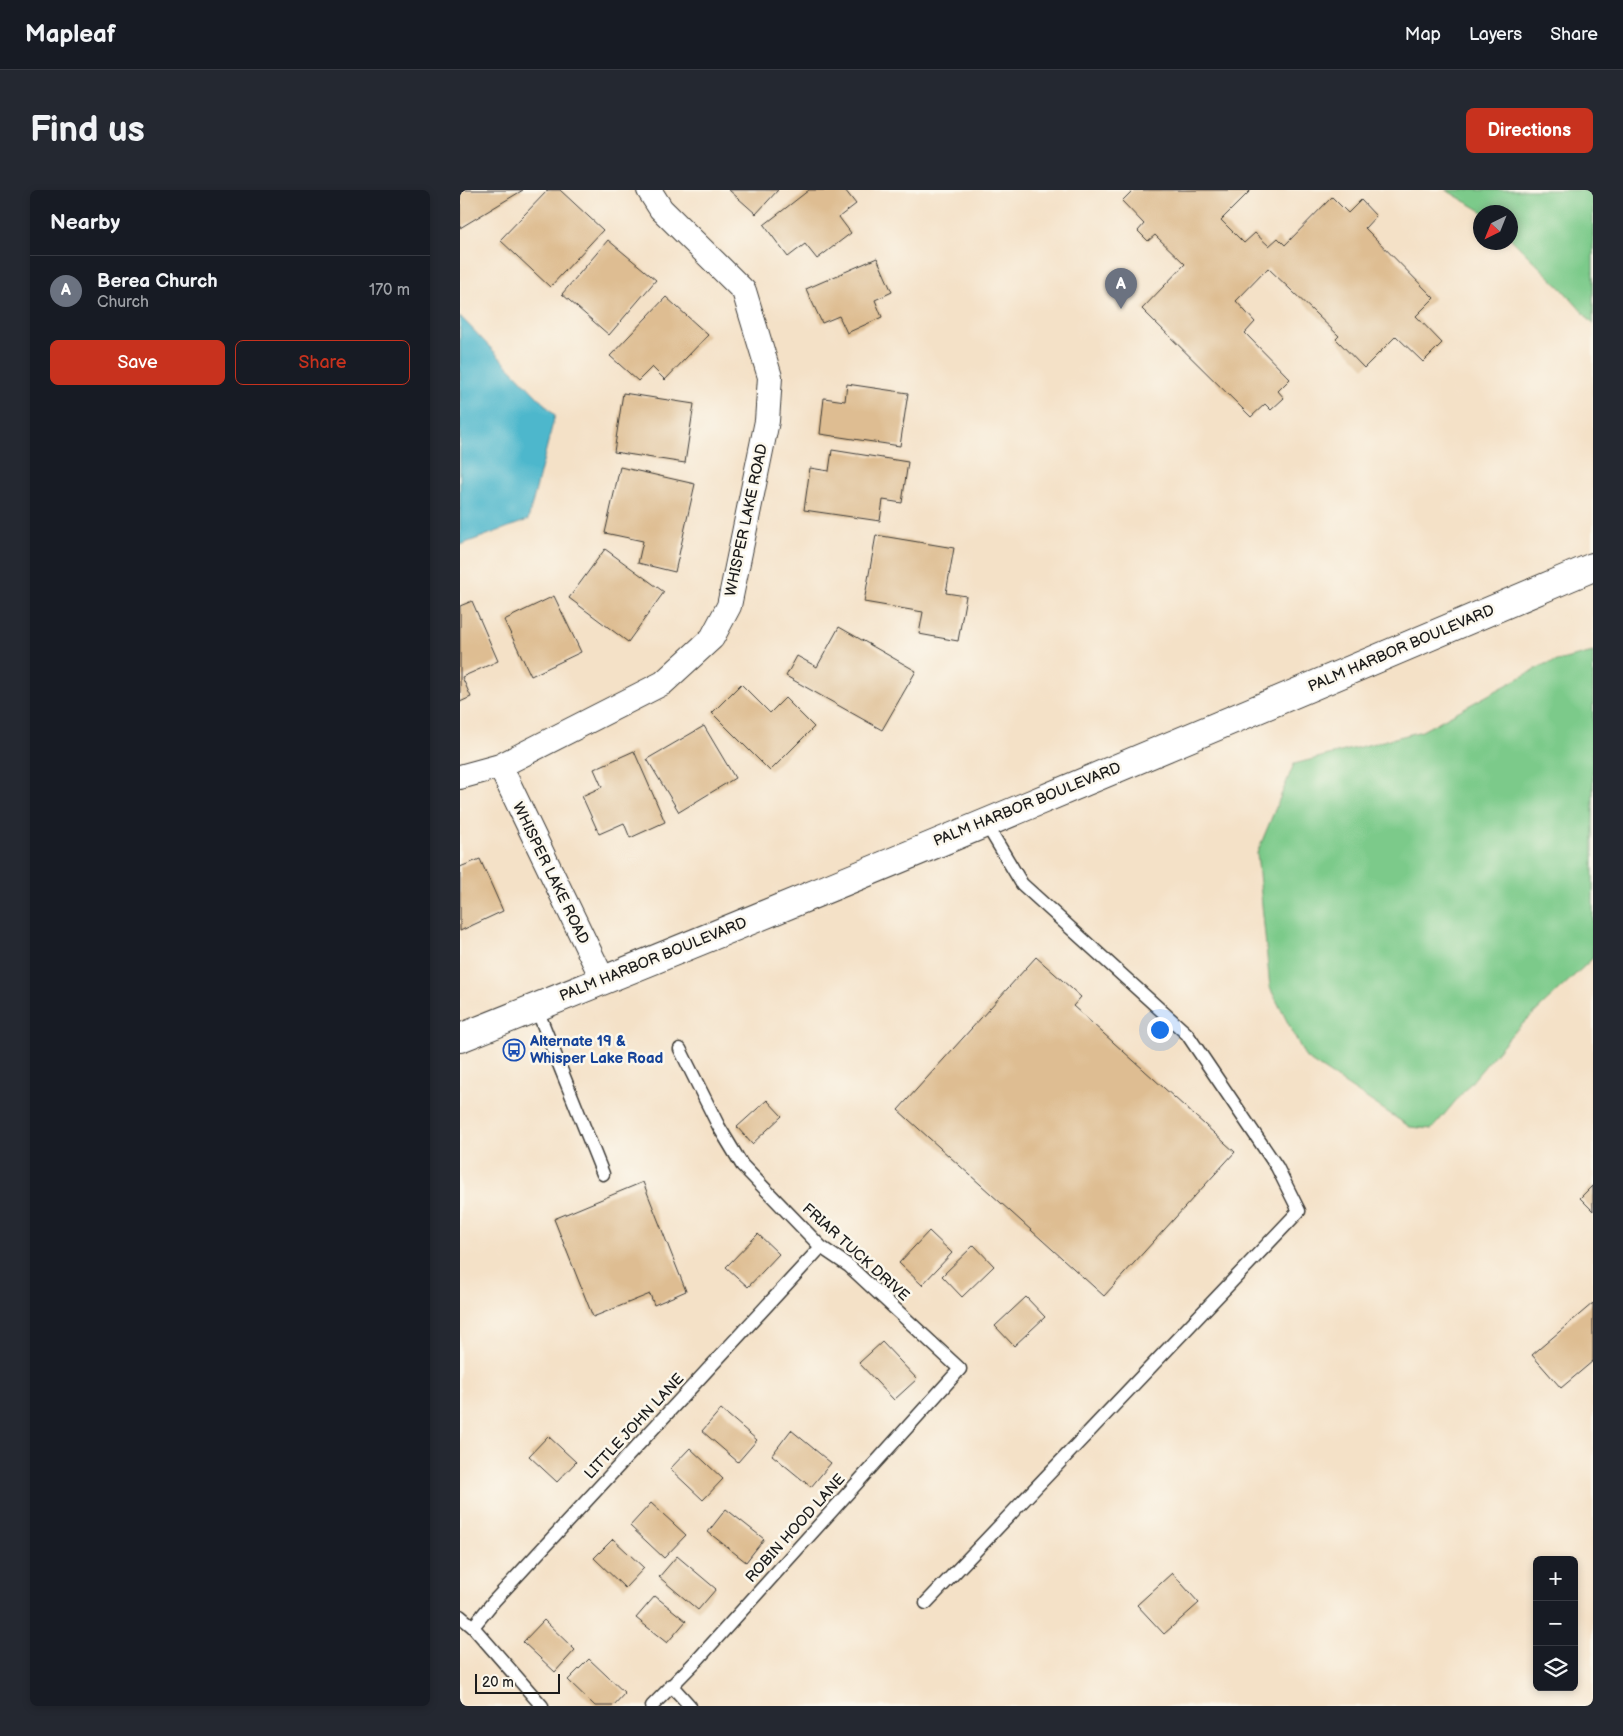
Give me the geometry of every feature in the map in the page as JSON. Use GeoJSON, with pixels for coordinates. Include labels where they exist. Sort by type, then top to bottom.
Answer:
{"type":"FeatureCollection","features":[{"type":"Feature","properties":{"kind":"main road","name":"PALM HARBOR BOULEVARD"},"geometry":{"type":"LineString","coordinates":[[460,1038],[985,822],[1593,567]]}},
{"type":"Feature","properties":{"kind":"street","name":"WHISPER LAKE ROAD"},"geometry":{"type":"LineString","coordinates":[[460,777],[500,766],[663,683],[712,638],[729,606],[767,421],[770,377],[744,291],[661,209],[649,190]]}},
{"type":"Feature","properties":{"kind":"street","name":"WHISPER LAKE ROAD"},"geometry":{"type":"LineString","coordinates":[[500,766],[603,980]]}},
{"type":"Feature","properties":{"kind":"lane"},"geometry":{"type":"LineString","coordinates":[[926,1603],[1299,1211],[1277,1167],[1187,1034],[1022,884],[985,822]]}},
{"type":"Feature","properties":{"kind":"lane"},"geometry":{"type":"LineString","coordinates":[[536,1007],[603,1174]]}},
{"type":"Feature","properties":{"kind":"lane","name":"FRIAR TUCK DRIVE"},"geometry":{"type":"LineString","coordinates":[[680,1049],[719,1127],[742,1165],[821,1247],[849,1266],[960,1369]]}},
{"type":"Feature","properties":{"kind":"lane","name":"LITTLE JOHN LANE"},"geometry":{"type":"LineString","coordinates":[[472,1627],[821,1247]]}},
{"type":"Feature","properties":{"kind":"lane","name":"ROBIN HOOD LANE"},"geometry":{"type":"LineString","coordinates":[[652,1706],[706,1651],[960,1369]]}},
{"type":"Feature","properties":{"kind":"lane"},"geometry":{"type":"LineString","coordinates":[[460,1616],[542,1706]]}},
{"type":"Feature","properties":{"kind":"lane"},"geometry":{"type":"LineString","coordinates":[[671,1685],[690,1706]]}},
{"type":"Feature","properties":{"kind":"green space"},"geometry":{"type":"Polygon","coordinates":[[[1446,190],[1593,190],[1593,324],[1563,290],[1518,246],[1518,205],[1473,206],[1446,190]]]}},
{"type":"Feature","properties":{"kind":"green space"},"geometry":{"type":"Polygon","coordinates":[[[1593,652],[1593,958],[1512,1034],[1432,1129],[1410,1127],[1306,1058],[1270,988],[1257,853],[1294,764],[1422,731],[1545,664],[1593,652]]]}},
{"type":"Feature","properties":{"kind":"water"},"geometry":{"type":"Polygon","coordinates":[[[460,316],[555,415],[528,520],[460,545],[460,316]]]}},
{"type":"Feature","properties":{"kind":"building"},"geometry":{"type":"Polygon","coordinates":[[[460,190],[523,190],[460,228],[460,190]]]}},
{"type":"Feature","properties":{"kind":"building"},"geometry":{"type":"Polygon","coordinates":[[[548,190],[560,190],[603,230],[550,287],[500,240],[548,190]]]}},
{"type":"Feature","properties":{"kind":"building"},"geometry":{"type":"Polygon","coordinates":[[[729,190],[778,190],[756,214],[729,190]]]}},
{"type":"Feature","properties":{"kind":"building"},"geometry":{"type":"Polygon","coordinates":[[[809,190],[845,190],[856,204],[839,217],[851,233],[817,259],[805,244],[788,257],[764,225],[809,190]]]}},
{"type":"Feature","properties":{"kind":"building"},"geometry":{"type":"Polygon","coordinates":[[[1133,190],[1251,190],[1221,220],[1244,243],[1255,233],[1269,246],[1278,238],[1285,245],[1332,197],[1348,213],[1361,200],[1376,216],[1365,228],[1434,298],[1416,316],[1442,343],[1423,362],[1396,336],[1364,368],[1336,339],[1339,336],[1268,268],[1236,301],[1255,322],[1245,333],[1290,379],[1278,391],[1284,398],[1271,410],[1265,404],[1251,417],[1142,309],[1185,264],[1155,235],[1148,241],[1138,231],[1144,224],[1122,201],[1133,190]]]}},
{"type":"Feature","properties":{"kind":"building"},"geometry":{"type":"Polygon","coordinates":[[[608,240],[656,280],[609,335],[562,294],[608,240]]]}},
{"type":"Feature","properties":{"kind":"building"},"geometry":{"type":"Polygon","coordinates":[[[877,258],[892,292],[875,300],[882,317],[847,333],[839,316],[822,323],[806,289],[877,258]]]}},
{"type":"Feature","properties":{"kind":"building"},"geometry":{"type":"Polygon","coordinates":[[[666,297],[708,335],[665,380],[652,367],[638,381],[610,356],[666,297]]]}},
{"type":"Feature","properties":{"kind":"building"},"geometry":{"type":"Polygon","coordinates":[[[847,384],[908,393],[900,446],[820,434],[824,398],[845,401],[847,384]]]}},
{"type":"Feature","properties":{"kind":"building"},"geometry":{"type":"Polygon","coordinates":[[[623,393],[694,404],[685,463],[614,452],[623,393]]]}},
{"type":"Feature","properties":{"kind":"building"},"geometry":{"type":"Polygon","coordinates":[[[832,450],[908,462],[902,503],[883,500],[880,521],[804,510],[810,468],[829,471],[832,450]]]}},
{"type":"Feature","properties":{"kind":"building"},"geometry":{"type":"Polygon","coordinates":[[[620,467],[695,484],[675,572],[638,563],[643,541],[605,533],[620,467]]]}},
{"type":"Feature","properties":{"kind":"building"},"geometry":{"type":"Polygon","coordinates":[[[876,535],[954,548],[946,593],[966,596],[958,641],[919,634],[923,612],[864,602],[876,535]]]}},
{"type":"Feature","properties":{"kind":"building"},"geometry":{"type":"Polygon","coordinates":[[[605,549],[664,592],[628,642],[569,598],[605,549]]]}},
{"type":"Feature","properties":{"kind":"building"},"geometry":{"type":"Polygon","coordinates":[[[554,596],[581,652],[531,676],[504,620],[554,596]]]}},
{"type":"Feature","properties":{"kind":"building"},"geometry":{"type":"Polygon","coordinates":[[[472,601],[498,661],[462,677],[471,697],[460,702],[460,606],[472,601]]]}},
{"type":"Feature","properties":{"kind":"building"},"geometry":{"type":"Polygon","coordinates":[[[839,627],[916,671],[882,730],[786,676],[797,656],[817,667],[839,627]]]}},
{"type":"Feature","properties":{"kind":"building"},"geometry":{"type":"Polygon","coordinates":[[[741,684],[770,713],[785,698],[814,727],[770,771],[712,713],[741,684]]]}},
{"type":"Feature","properties":{"kind":"building"},"geometry":{"type":"Polygon","coordinates":[[[704,726],[735,778],[679,812],[647,759],[704,726]]]}},
{"type":"Feature","properties":{"kind":"building"},"geometry":{"type":"Polygon","coordinates":[[[634,751],[665,822],[630,838],[624,823],[599,834],[582,796],[602,787],[594,769],[634,751]]]}},
{"type":"Feature","properties":{"kind":"building"},"geometry":{"type":"Polygon","coordinates":[[[480,859],[503,911],[460,931],[460,867],[480,859]]]}},
{"type":"Feature","properties":{"kind":"building"},"geometry":{"type":"Polygon","coordinates":[[[1036,957],[1081,997],[1073,1006],[1235,1152],[1104,1296],[898,1110],[1036,957]]]}},
{"type":"Feature","properties":{"kind":"building"},"geometry":{"type":"Polygon","coordinates":[[[767,1100],[782,1116],[752,1144],[737,1127],[767,1100]]]}},
{"type":"Feature","properties":{"kind":"building"},"geometry":{"type":"Polygon","coordinates":[[[643,1182],[686,1291],[654,1305],[650,1294],[593,1317],[554,1219],[643,1182]]]}},
{"type":"Feature","properties":{"kind":"building"},"geometry":{"type":"Polygon","coordinates":[[[1593,1185],[1593,1211],[1580,1198],[1593,1185]]]}},
{"type":"Feature","properties":{"kind":"building"},"geometry":{"type":"Polygon","coordinates":[[[929,1231],[952,1253],[922,1285],[899,1263],[929,1231]]]}},
{"type":"Feature","properties":{"kind":"building"},"geometry":{"type":"Polygon","coordinates":[[[758,1234],[779,1254],[748,1287],[726,1267],[758,1234]]]}},
{"type":"Feature","properties":{"kind":"building"},"geometry":{"type":"Polygon","coordinates":[[[974,1245],[994,1266],[962,1297],[942,1276],[974,1245]]]}},
{"type":"Feature","properties":{"kind":"building"},"geometry":{"type":"Polygon","coordinates":[[[1026,1297],[1045,1317],[1014,1346],[995,1326],[1026,1297]]]}},
{"type":"Feature","properties":{"kind":"building"},"geometry":{"type":"Polygon","coordinates":[[[1593,1303],[1593,1361],[1561,1388],[1532,1355],[1593,1303]]]}},
{"type":"Feature","properties":{"kind":"building"},"geometry":{"type":"Polygon","coordinates":[[[882,1342],[917,1379],[894,1400],[859,1363],[882,1342]]]}},
{"type":"Feature","properties":{"kind":"building"},"geometry":{"type":"Polygon","coordinates":[[[721,1409],[757,1440],[738,1462],[702,1431],[721,1409]]]}},
{"type":"Feature","properties":{"kind":"building"},"geometry":{"type":"Polygon","coordinates":[[[791,1430],[831,1463],[811,1487],[772,1455],[791,1430]]]}},
{"type":"Feature","properties":{"kind":"building"},"geometry":{"type":"Polygon","coordinates":[[[548,1436],[576,1462],[557,1482],[529,1456],[548,1436]]]}},
{"type":"Feature","properties":{"kind":"building"},"geometry":{"type":"Polygon","coordinates":[[[690,1448],[723,1479],[703,1500],[670,1469],[690,1448]]]}},
{"type":"Feature","properties":{"kind":"building"},"geometry":{"type":"Polygon","coordinates":[[[651,1503],[686,1535],[664,1558],[630,1526],[651,1503]]]}},
{"type":"Feature","properties":{"kind":"building"},"geometry":{"type":"Polygon","coordinates":[[[726,1509],[764,1539],[746,1562],[708,1532],[726,1509]]]}},
{"type":"Feature","properties":{"kind":"building"},"geometry":{"type":"Polygon","coordinates":[[[613,1539],[644,1568],[625,1588],[594,1558],[613,1539]]]}},
{"type":"Feature","properties":{"kind":"building"},"geometry":{"type":"Polygon","coordinates":[[[677,1556],[716,1589],[698,1610],[659,1577],[677,1556]]]}},
{"type":"Feature","properties":{"kind":"building"},"geometry":{"type":"Polygon","coordinates":[[[1172,1573],[1199,1603],[1164,1634],[1137,1605],[1172,1573]]]}},
{"type":"Feature","properties":{"kind":"building"},"geometry":{"type":"Polygon","coordinates":[[[655,1596],[686,1621],[667,1643],[636,1618],[655,1596]]]}},
{"type":"Feature","properties":{"kind":"building"},"geometry":{"type":"Polygon","coordinates":[[[544,1620],[575,1650],[555,1672],[523,1642],[544,1620]]]}},
{"type":"Feature","properties":{"kind":"building"},"geometry":{"type":"Polygon","coordinates":[[[589,1659],[625,1693],[613,1706],[595,1706],[568,1680],[589,1659]]]}},
{"type":"Feature","properties":{"kind":"place","name":"Berea Church"},"geometry":{"type":"Point","coordinates":[1121,309]}},
{"type":"Feature","properties":{"kind":"place","name":"Alternate 19 & Whisper Lake Road"},"geometry":{"type":"Point","coordinates":[514,1050]}}]}
